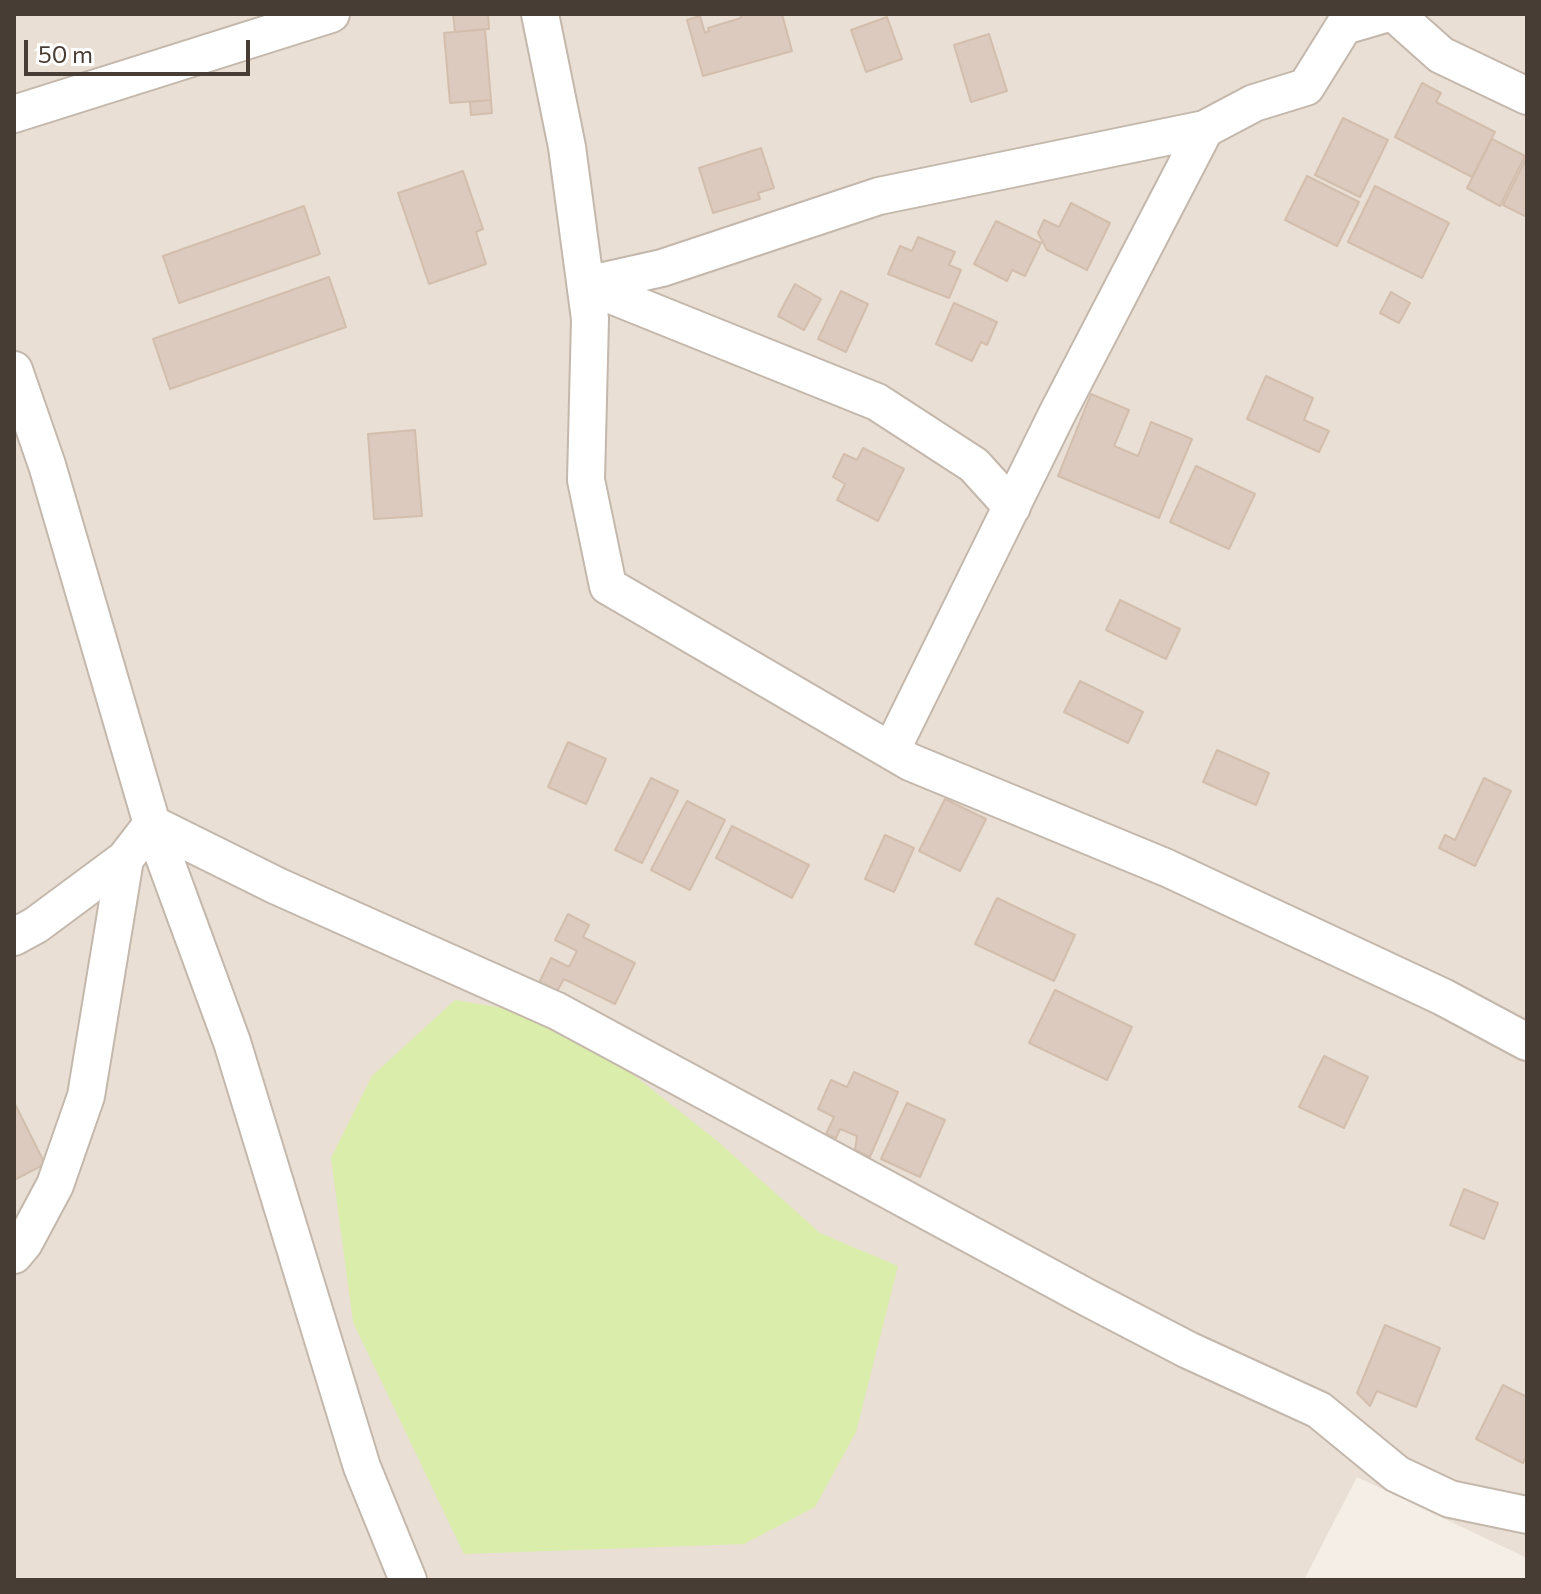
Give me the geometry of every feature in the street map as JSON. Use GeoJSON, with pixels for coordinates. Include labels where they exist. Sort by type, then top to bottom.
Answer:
{"type":"FeatureCollection","features":[{"type":"Feature","properties":{"kind":"street"},"geometry":{"type":"LineString","coordinates":[[14,114],[331,14]]}},
{"type":"Feature","properties":{"kind":"street"},"geometry":{"type":"LineString","coordinates":[[540,14],[567,147],[586,285],[590,319],[586,480],[608,586],[910,762],[1167,868],[1443,997],[1527,1042]]}},
{"type":"Feature","properties":{"kind":"street"},"geometry":{"type":"LineString","coordinates":[[586,285],[662,268],[879,196],[1205,129],[1254,103],[1306,87],[1344,26],[1385,14]]}},
{"type":"Feature","properties":{"kind":"street"},"geometry":{"type":"LineString","coordinates":[[1395,14],[1441,55],[1527,96]]}},
{"type":"Feature","properties":{"kind":"street"},"geometry":{"type":"LineString","coordinates":[[891,751],[1057,414],[1205,129]]}},
{"type":"Feature","properties":{"kind":"street"},"geometry":{"type":"LineString","coordinates":[[586,285],[877,402],[974,465],[1012,507]]}},
{"type":"Feature","properties":{"kind":"street"},"geometry":{"type":"LineString","coordinates":[[14,370],[47,465],[152,824],[232,1042],[362,1467],[408,1580]]}},
{"type":"Feature","properties":{"kind":"street"},"geometry":{"type":"LineString","coordinates":[[14,937],[36,925],[125,859],[152,824]]}},
{"type":"Feature","properties":{"kind":"street"},"geometry":{"type":"LineString","coordinates":[[152,824],[277,886],[557,1011],[1088,1298],[1188,1350],[1319,1410],[1397,1474],[1450,1499],[1527,1515]]}},
{"type":"Feature","properties":{"kind":"street"},"geometry":{"type":"LineString","coordinates":[[14,1255],[24,1243],[55,1185],[86,1096],[125,859]]}},
{"type":"Feature","properties":{"kind":"shaded area"},"geometry":{"type":"Polygon","coordinates":[[[14,14],[1527,14],[1527,1558],[1357,1477],[1304,1580],[14,1580],[14,14]]]}},
{"type":"Feature","properties":{"kind":"green space"},"geometry":{"type":"Polygon","coordinates":[[[455,1000],[515,1010],[607,1054],[716,1140],[820,1233],[898,1266],[856,1432],[815,1507],[744,1544],[464,1554],[353,1322],[331,1158],[372,1076],[455,1000]]]}},
{"type":"Feature","properties":{"kind":"building"},"geometry":{"type":"Polygon","coordinates":[[[453,14],[488,14],[489,29],[455,32],[453,14]]]}},
{"type":"Feature","properties":{"kind":"building"},"geometry":{"type":"Polygon","coordinates":[[[740,14],[782,14],[792,51],[703,76],[687,20],[700,16],[705,33],[709,31],[708,28],[741,18],[740,14]]]}},
{"type":"Feature","properties":{"kind":"building"},"geometry":{"type":"Polygon","coordinates":[[[887,17],[902,59],[866,72],[851,30],[887,17]]]}},
{"type":"Feature","properties":{"kind":"building"},"geometry":{"type":"Polygon","coordinates":[[[485,29],[491,100],[450,103],[444,33],[485,29]]]}},
{"type":"Feature","properties":{"kind":"building"},"geometry":{"type":"Polygon","coordinates":[[[989,34],[1007,91],[971,102],[954,45],[989,34]]]}},
{"type":"Feature","properties":{"kind":"building"},"geometry":{"type":"Polygon","coordinates":[[[1422,83],[1441,93],[1436,102],[1495,132],[1472,177],[1395,137],[1422,83]]]}},
{"type":"Feature","properties":{"kind":"building"},"geometry":{"type":"Polygon","coordinates":[[[491,100],[492,113],[471,115],[470,102],[491,100]]]}},
{"type":"Feature","properties":{"kind":"building"},"geometry":{"type":"Polygon","coordinates":[[[1343,118],[1388,140],[1360,197],[1315,175],[1343,118]]]}},
{"type":"Feature","properties":{"kind":"building"},"geometry":{"type":"Polygon","coordinates":[[[1492,139],[1525,156],[1500,206],[1467,188],[1492,139]]]}},
{"type":"Feature","properties":{"kind":"building"},"geometry":{"type":"Polygon","coordinates":[[[761,148],[774,188],[758,193],[760,199],[713,213],[699,168],[761,148]]]}},
{"type":"Feature","properties":{"kind":"building"},"geometry":{"type":"Polygon","coordinates":[[[1527,157],[1527,217],[1503,205],[1527,157]]]}},
{"type":"Feature","properties":{"kind":"building"},"geometry":{"type":"Polygon","coordinates":[[[463,171],[483,229],[476,232],[486,264],[429,284],[398,193],[463,171]]]}},
{"type":"Feature","properties":{"kind":"building"},"geometry":{"type":"Polygon","coordinates":[[[1307,176],[1359,202],[1337,246],[1285,220],[1307,176]]]}},
{"type":"Feature","properties":{"kind":"building"},"geometry":{"type":"Polygon","coordinates":[[[1375,186],[1449,223],[1422,278],[1348,242],[1375,186]]]}},
{"type":"Feature","properties":{"kind":"building"},"geometry":{"type":"Polygon","coordinates":[[[1071,203],[1110,223],[1087,270],[1047,250],[1038,233],[1044,220],[1059,227],[1071,203]]]}},
{"type":"Feature","properties":{"kind":"building"},"geometry":{"type":"Polygon","coordinates":[[[304,206],[320,254],[179,303],[163,256],[304,206]]]}},
{"type":"Feature","properties":{"kind":"building"},"geometry":{"type":"Polygon","coordinates":[[[996,221],[1041,243],[1025,276],[1012,270],[1007,281],[974,264],[996,221]]]}},
{"type":"Feature","properties":{"kind":"building"},"geometry":{"type":"Polygon","coordinates":[[[918,237],[955,252],[949,265],[961,270],[949,298],[888,274],[900,246],[912,251],[918,237]]]}},
{"type":"Feature","properties":{"kind":"building"},"geometry":{"type":"Polygon","coordinates":[[[329,277],[346,327],[170,389],[153,339],[329,277]]]}},
{"type":"Feature","properties":{"kind":"building"},"geometry":{"type":"Polygon","coordinates":[[[795,284],[821,299],[804,330],[778,316],[795,284]]]}},
{"type":"Feature","properties":{"kind":"building"},"geometry":{"type":"Polygon","coordinates":[[[841,291],[868,304],[846,352],[818,339],[841,291]]]}},
{"type":"Feature","properties":{"kind":"building"},"geometry":{"type":"Polygon","coordinates":[[[1391,292],[1410,303],[1399,323],[1380,313],[1391,292]]]}},
{"type":"Feature","properties":{"kind":"building"},"geometry":{"type":"Polygon","coordinates":[[[954,303],[997,322],[987,345],[981,342],[972,361],[936,344],[954,303]]]}},
{"type":"Feature","properties":{"kind":"building"},"geometry":{"type":"Polygon","coordinates":[[[1266,376],[1313,398],[1304,420],[1329,431],[1319,452],[1247,419],[1266,376]]]}},
{"type":"Feature","properties":{"kind":"building"},"geometry":{"type":"Polygon","coordinates":[[[1091,394],[1129,410],[1114,446],[1138,456],[1151,422],[1192,439],[1159,518],[1058,476],[1091,394]]]}},
{"type":"Feature","properties":{"kind":"building"},"geometry":{"type":"Polygon","coordinates":[[[415,430],[422,516],[374,519],[368,434],[415,430]]]}},
{"type":"Feature","properties":{"kind":"building"},"geometry":{"type":"Polygon","coordinates":[[[863,448],[904,469],[878,521],[837,500],[845,484],[833,477],[844,454],[857,460],[863,448]]]}},
{"type":"Feature","properties":{"kind":"building"},"geometry":{"type":"Polygon","coordinates":[[[1196,466],[1255,494],[1229,549],[1170,522],[1196,466]]]}},
{"type":"Feature","properties":{"kind":"building"},"geometry":{"type":"Polygon","coordinates":[[[1120,600],[1180,629],[1166,659],[1106,630],[1120,600]]]}},
{"type":"Feature","properties":{"kind":"building"},"geometry":{"type":"Polygon","coordinates":[[[1080,681],[1143,712],[1128,743],[1064,712],[1080,681]]]}},
{"type":"Feature","properties":{"kind":"building"},"geometry":{"type":"Polygon","coordinates":[[[568,742],[606,759],[586,804],[548,787],[568,742]]]}},
{"type":"Feature","properties":{"kind":"building"},"geometry":{"type":"Polygon","coordinates":[[[1217,750],[1269,773],[1256,805],[1203,782],[1217,750]]]}},
{"type":"Feature","properties":{"kind":"building"},"geometry":{"type":"Polygon","coordinates":[[[651,778],[678,791],[642,863],[615,850],[651,778]]]}},
{"type":"Feature","properties":{"kind":"building"},"geometry":{"type":"Polygon","coordinates":[[[1484,778],[1511,791],[1475,866],[1439,848],[1445,835],[1455,840],[1484,778]]]}},
{"type":"Feature","properties":{"kind":"building"},"geometry":{"type":"Polygon","coordinates":[[[945,799],[986,819],[960,871],[919,851],[945,799]]]}},
{"type":"Feature","properties":{"kind":"building"},"geometry":{"type":"Polygon","coordinates":[[[687,801],[725,820],[690,890],[651,870],[687,801]]]}},
{"type":"Feature","properties":{"kind":"building"},"geometry":{"type":"Polygon","coordinates":[[[732,826],[809,865],[792,898],[716,858],[732,826]]]}},
{"type":"Feature","properties":{"kind":"building"},"geometry":{"type":"Polygon","coordinates":[[[885,835],[914,848],[894,892],[865,879],[885,835]]]}},
{"type":"Feature","properties":{"kind":"building"},"geometry":{"type":"Polygon","coordinates":[[[997,898],[1075,935],[1054,981],[975,944],[997,898]]]}},
{"type":"Feature","properties":{"kind":"building"},"geometry":{"type":"Polygon","coordinates":[[[568,914],[589,925],[583,937],[635,963],[615,1004],[564,979],[556,993],[538,985],[551,958],[569,967],[577,951],[555,940],[568,914]]]}},
{"type":"Feature","properties":{"kind":"building"},"geometry":{"type":"Polygon","coordinates":[[[1055,990],[1132,1027],[1107,1080],[1029,1043],[1055,990]]]}},
{"type":"Feature","properties":{"kind":"building"},"geometry":{"type":"Polygon","coordinates":[[[1324,1056],[1368,1077],[1344,1128],[1299,1107],[1324,1056]]]}},
{"type":"Feature","properties":{"kind":"building"},"geometry":{"type":"Polygon","coordinates":[[[854,1072],[898,1092],[870,1157],[855,1150],[857,1136],[840,1129],[836,1138],[826,1134],[834,1117],[818,1109],[831,1080],[847,1087],[854,1072]]]}},
{"type":"Feature","properties":{"kind":"building"},"geometry":{"type":"Polygon","coordinates":[[[14,1102],[45,1164],[14,1180],[14,1102]]]}},
{"type":"Feature","properties":{"kind":"building"},"geometry":{"type":"Polygon","coordinates":[[[907,1103],[945,1120],[920,1177],[881,1159],[907,1103]]]}},
{"type":"Feature","properties":{"kind":"building"},"geometry":{"type":"Polygon","coordinates":[[[1464,1189],[1498,1203],[1484,1239],[1450,1225],[1464,1189]]]}},
{"type":"Feature","properties":{"kind":"building"},"geometry":{"type":"Polygon","coordinates":[[[1385,1325],[1440,1348],[1416,1407],[1377,1391],[1370,1406],[1357,1393],[1385,1325]]]}},
{"type":"Feature","properties":{"kind":"building"},"geometry":{"type":"Polygon","coordinates":[[[1503,1385],[1527,1397],[1527,1454],[1523,1463],[1476,1439],[1503,1385]]]}}]}
